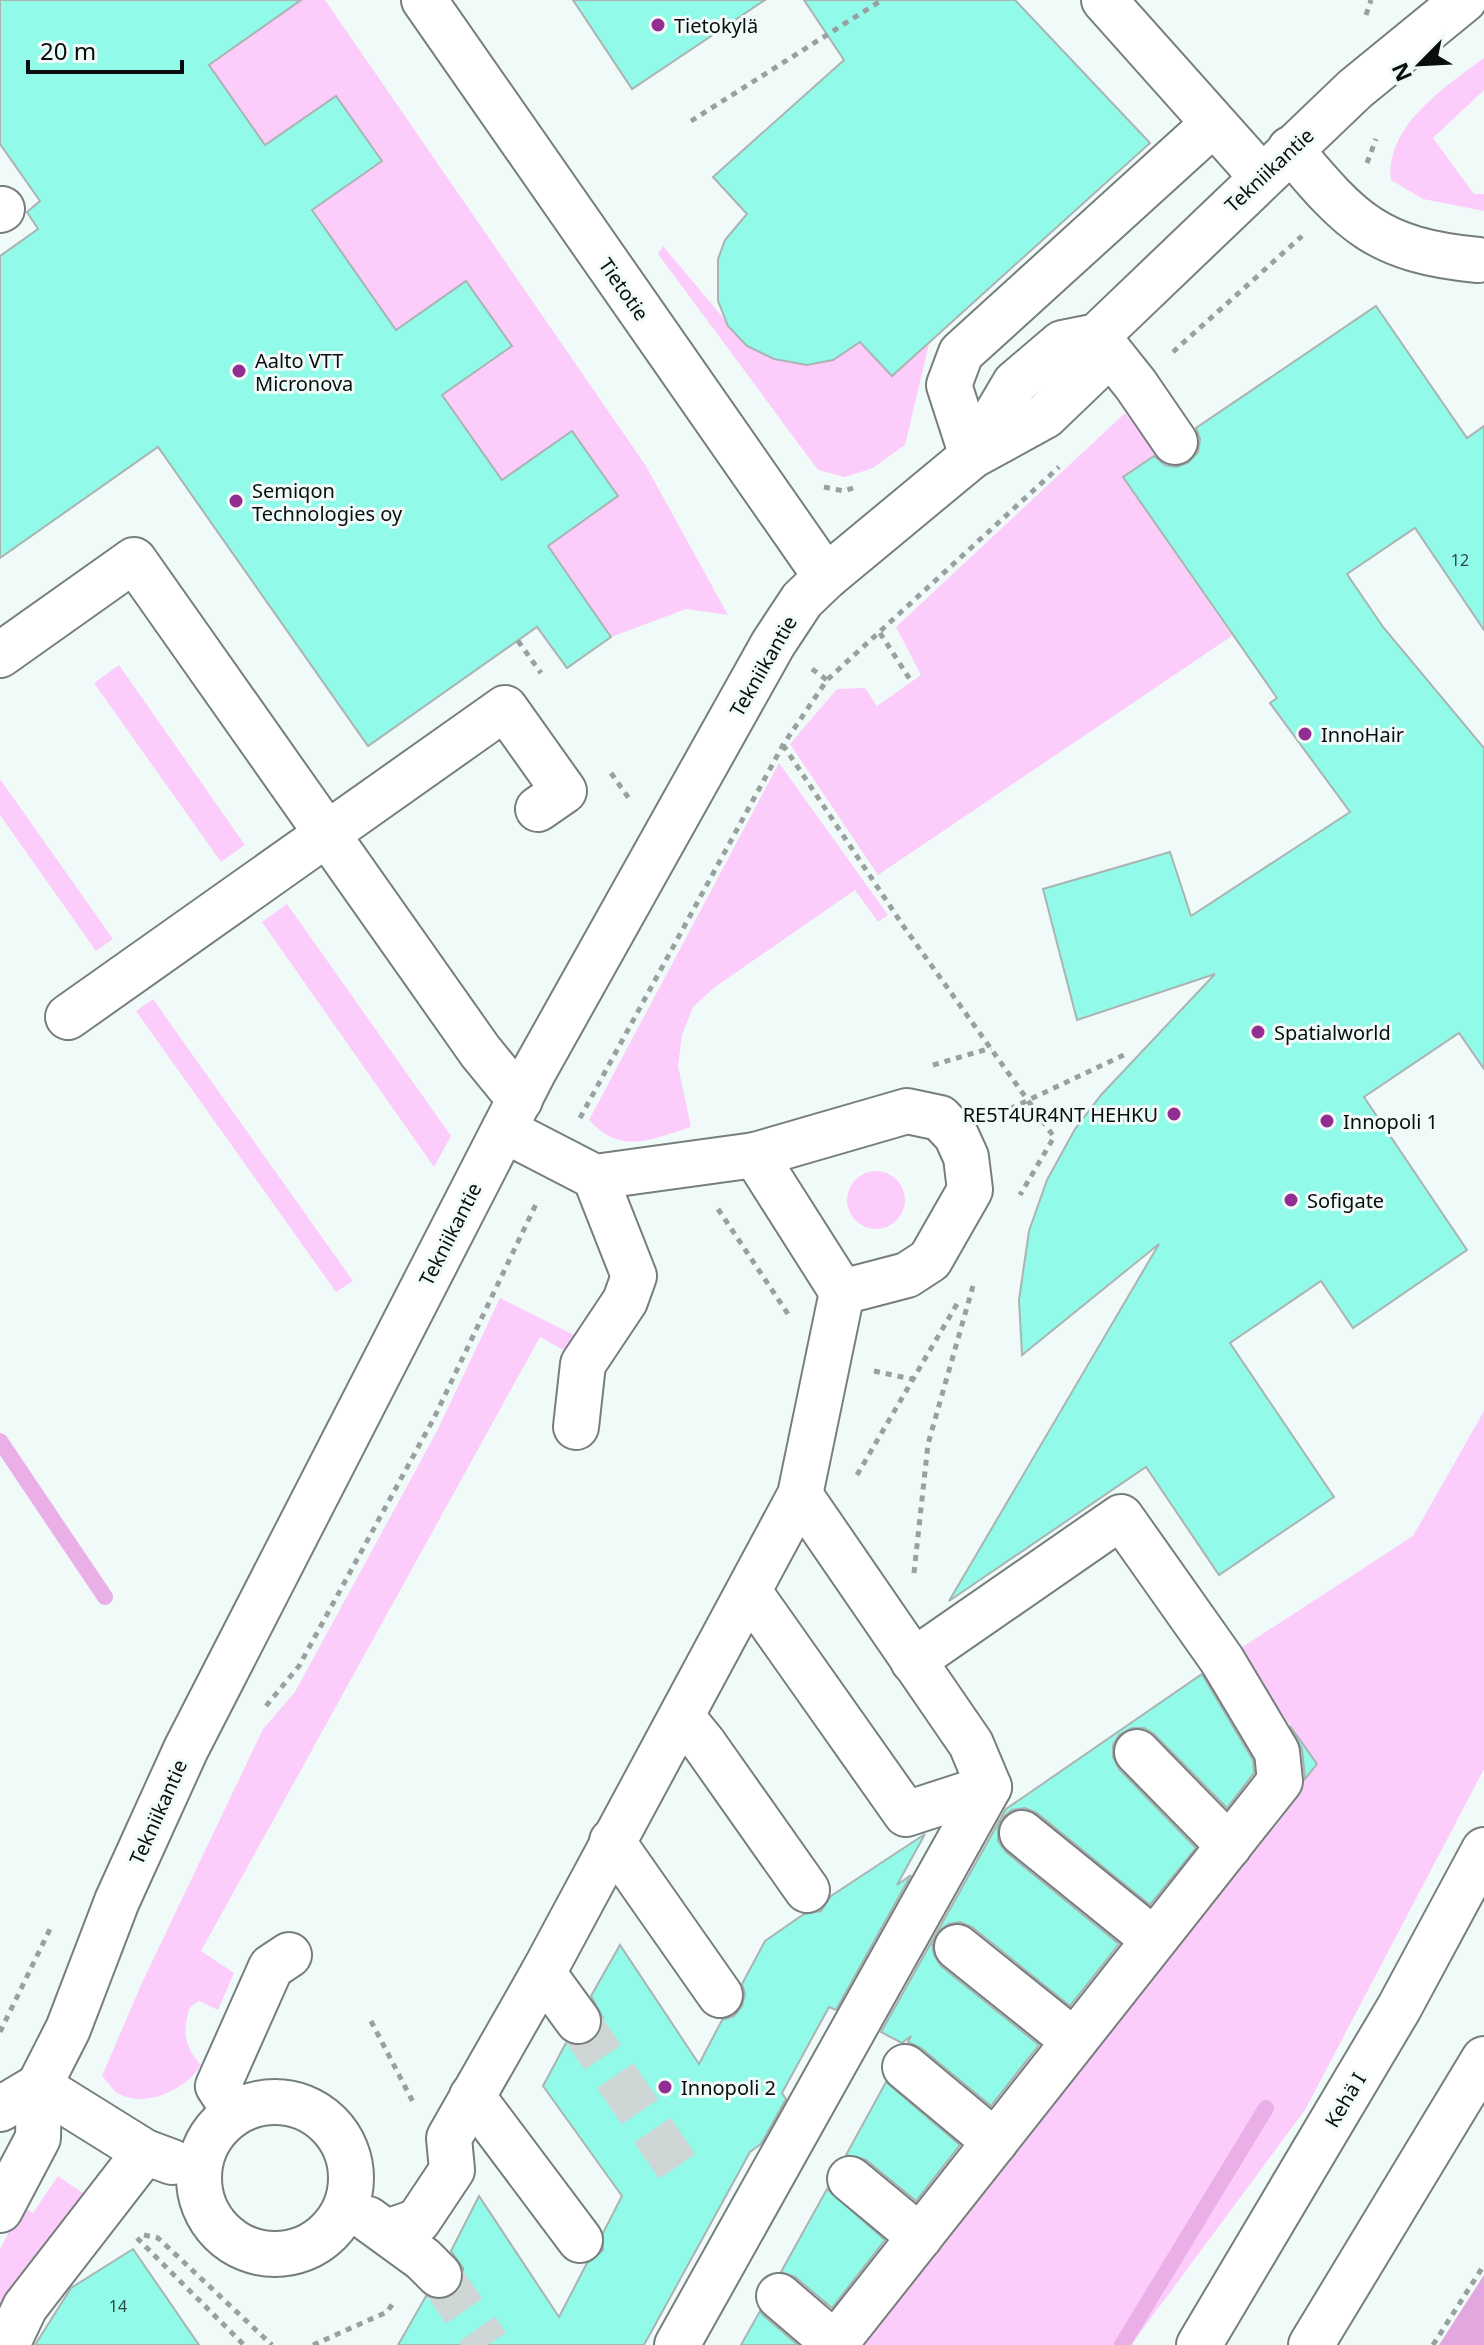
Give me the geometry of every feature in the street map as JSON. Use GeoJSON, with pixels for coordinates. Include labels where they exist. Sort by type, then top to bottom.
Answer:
{"type":"FeatureCollection","features":[{"type":"Feature","properties":{"kind":"main road","name":"Tietotie"},"geometry":{"type":"LineString","coordinates":[[424,0],[826,577]]}},
{"type":"Feature","properties":{"kind":"main road"},"geometry":{"type":"LineString","coordinates":[[1104,0],[1213,124],[1275,162],[1347,215],[1388,240],[1426,252],[1478,260]]}},
{"type":"Feature","properties":{"kind":"main road","name":"Tekniikantie"},"geometry":{"type":"LineString","coordinates":[[0,2210],[38,2138],[39,2086],[68,2029],[117,1901],[186,1749],[512,1115],[773,644],[802,600],[972,456],[1045,416],[1094,369],[1097,336],[1275,162],[1456,4]]}},
{"type":"Feature","properties":{"kind":"main road"},"geometry":{"type":"LineString","coordinates":[[972,456],[949,385],[961,353],[1213,124]]}},
{"type":"Feature","properties":{"kind":"main road"},"geometry":{"type":"LineString","coordinates":[[1097,336],[1175,442]]}},
{"type":"Feature","properties":{"kind":"main road"},"geometry":{"type":"LineString","coordinates":[[0,655],[134,560],[480,1051],[512,1115],[595,1177],[634,1276],[625,1301],[583,1364],[576,1427]]}},
{"type":"Feature","properties":{"kind":"main road"},"geometry":{"type":"LineString","coordinates":[[68,1017],[505,708],[564,791],[538,809]]}},
{"type":"Feature","properties":{"kind":"main road"},"geometry":{"type":"LineString","coordinates":[[595,1177],[755,1155],[907,1111],[940,1118],[956,1135],[966,1157],[970,1190],[930,1260],[907,1275],[842,1292]]}},
{"type":"Feature","properties":{"kind":"main road"},"geometry":{"type":"LineString","coordinates":[[387,2232],[433,2138],[449,2138],[543,1973],[800,1495],[842,1292],[755,1155]]}},
{"type":"Feature","properties":{"kind":"main road"},"geometry":{"type":"LineString","coordinates":[[800,1495],[929,1650],[989,1787]]}},
{"type":"Feature","properties":{"kind":"main road"},"geometry":{"type":"LineString","coordinates":[[779,2296],[835,2344],[1280,1781],[1277,1752],[1222,1660],[1121,1517],[929,1650]]}},
{"type":"Feature","properties":{"kind":"main road"},"geometry":{"type":"LineString","coordinates":[[750,1593],[906,1814],[989,1787]]}},
{"type":"Feature","properties":{"kind":"main road"},"geometry":{"type":"LineString","coordinates":[[682,1717],[807,1890]]}},
{"type":"Feature","properties":{"kind":"main road"},"geometry":{"type":"LineString","coordinates":[[1137,1752],[1229,1846]]}},
{"type":"Feature","properties":{"kind":"main road"},"geometry":{"type":"LineString","coordinates":[[677,2345],[989,1787]]}},
{"type":"Feature","properties":{"kind":"main road"},"geometry":{"type":"LineString","coordinates":[[1022,1833],[1154,1940]]}},
{"type":"Feature","properties":{"kind":"main road"},"geometry":{"type":"LineString","coordinates":[[612,1841],[720,1995]]}},
{"type":"Feature","properties":{"kind":"main road","name":"Kehä I"},"geometry":{"type":"LineString","coordinates":[[1199,2345],[1399,2008],[1484,1850]]}},
{"type":"Feature","properties":{"kind":"main road"},"geometry":{"type":"LineString","coordinates":[[957,1947],[1074,2041]]}},
{"type":"Feature","properties":{"kind":"main road"},"geometry":{"type":"LineString","coordinates":[[543,1973],[578,2021]]}},
{"type":"Feature","properties":{"kind":"main road"},"geometry":{"type":"LineString","coordinates":[[235,2112],[218,2086],[239,2046]]}},
{"type":"Feature","properties":{"kind":"main road"},"geometry":{"type":"LineString","coordinates":[[1311,2345],[1484,2059]]}},
{"type":"Feature","properties":{"kind":"main road"},"geometry":{"type":"LineString","coordinates":[[905,2067],[995,2142]]}},
{"type":"Feature","properties":{"kind":"main road"},"geometry":{"type":"LineString","coordinates":[[0,2109],[39,2086],[145,2152],[175,2163],[199,2165]]}},
{"type":"Feature","properties":{"kind":"main road"},"geometry":{"type":"LineString","coordinates":[[472,2096],[580,2240]]}},
{"type":"Feature","properties":{"kind":"main road"},"geometry":{"type":"LineString","coordinates":[[280,2102],[303,2107],[323,2119],[339,2137],[348,2158],[351,2181],[346,2204],[334,2226],[316,2243],[292,2253],[256,2251],[222,2234],[207,2214],[199,2190],[199,2165],[206,2144],[218,2126],[235,2112],[257,2103],[280,2102]]}},
{"type":"Feature","properties":{"kind":"main road"},"geometry":{"type":"LineString","coordinates":[[7,2345],[25,2307],[145,2152]]}},
{"type":"Feature","properties":{"kind":"main road"},"geometry":{"type":"LineString","coordinates":[[850,2179],[920,2237]]}},
{"type":"Feature","properties":{"kind":"main road"},"geometry":{"type":"LineString","coordinates":[[346,2204],[387,2232],[439,2275]]}},
{"type":"Feature","properties":{"kind":"path"},"geometry":{"type":"LineString","coordinates":[[691,121],[882,0]]}},
{"type":"Feature","properties":{"kind":"path"},"geometry":{"type":"LineString","coordinates":[[880,633],[911,681]]}},
{"type":"Feature","properties":{"kind":"path"},"geometry":{"type":"LineString","coordinates":[[783,745],[904,927],[1029,1100]]}},
{"type":"Feature","properties":{"kind":"path"},"geometry":{"type":"LineString","coordinates":[[956,1135],[1128,1053]]}},
{"type":"Feature","properties":{"kind":"path"},"geometry":{"type":"LineString","coordinates":[[929,1650],[913,1593],[919,1502],[928,1444],[974,1281]]}},
{"type":"Feature","properties":{"kind":"path"},"geometry":{"type":"LineString","coordinates":[[244,2345],[131,2232],[158,2238],[272,2345]]}},
{"type":"Feature","properties":{"kind":"path"},"geometry":{"type":"LineString","coordinates":[[1433,2345],[1484,2265]]}},
{"type":"Feature","properties":{"kind":"path"},"geometry":{"type":"LineString","coordinates":[[313,2345],[327,2340],[329,2345]]}},
{"type":"Feature","properties":{"kind":"shaded area"},"geometry":{"type":"Polygon","coordinates":[[[269,0],[325,0],[646,466],[728,615],[686,609],[611,637],[548,546],[618,496],[572,431],[502,480],[442,395],[512,346],[396,330],[312,210],[382,161],[336,96],[265,145],[209,65],[269,0]]]}},
{"type":"Feature","properties":{"kind":"shaded area"},"geometry":{"type":"Polygon","coordinates":[[[1484,58],[1484,90],[1433,138],[1474,194],[1484,194],[1484,211],[1423,199],[1391,180],[1392,160],[1398,142],[1408,125],[1436,95],[1484,58]]]}},
{"type":"Feature","properties":{"kind":"shaded area"},"geometry":{"type":"Polygon","coordinates":[[[663,246],[747,346],[833,360],[860,342],[892,376],[929,344],[905,445],[873,468],[845,477],[818,470],[658,254],[663,246]]]}},
{"type":"Feature","properties":{"kind":"shaded area"},"geometry":{"type":"Polygon","coordinates":[[[1125,413],[1157,454],[1123,478],[1232,636],[878,875],[790,744],[837,689],[865,688],[877,706],[921,675],[896,627],[1125,413]]]}},
{"type":"Feature","properties":{"kind":"shaded area"},"geometry":{"type":"Polygon","coordinates":[[[119,665],[245,845],[221,862],[94,683],[119,665]]]}},
{"type":"Feature","properties":{"kind":"shaded area"},"geometry":{"type":"Polygon","coordinates":[[[779,763],[888,915],[878,922],[855,890],[715,987],[693,1007],[682,1035],[678,1066],[691,1127],[637,1142],[613,1138],[589,1120],[779,763]]]}},
{"type":"Feature","properties":{"kind":"shaded area"},"geometry":{"type":"Polygon","coordinates":[[[0,779],[113,939],[96,951],[0,815],[0,779]]]}},
{"type":"Feature","properties":{"kind":"shaded area"},"geometry":{"type":"Polygon","coordinates":[[[287,904],[451,1136],[434,1167],[262,922],[287,904]]]}},
{"type":"Feature","properties":{"kind":"shaded area"},"geometry":{"type":"Polygon","coordinates":[[[153,999],[353,1281],[336,1292],[136,1011],[153,999]]]}},
{"type":"Feature","properties":{"kind":"shaded area"},"geometry":{"type":"Polygon","coordinates":[[[876,1171],[897,1179],[905,1200],[897,1221],[876,1229],[855,1221],[847,1200],[855,1179],[876,1171]]]}},
{"type":"Feature","properties":{"kind":"shaded area"},"geometry":{"type":"Polygon","coordinates":[[[500,1298],[580,1338],[573,1355],[540,1337],[201,1951],[234,1973],[218,2010],[199,2001],[190,2007],[186,2038],[201,2065],[186,2081],[165,2094],[142,2099],[119,2094],[102,2076],[141,1985],[263,1729],[295,1692],[437,1431],[500,1298]]]}},
{"type":"Feature","properties":{"kind":"shaded area"},"geometry":{"type":"Polygon","coordinates":[[[1484,1411],[1484,1769],[1305,2110],[1131,2345],[850,2345],[1317,1764],[1238,1650],[1413,1536],[1484,1411]]]}},
{"type":"Feature","properties":{"kind":"shaded area"},"geometry":{"type":"Polygon","coordinates":[[[58,2176],[87,2196],[52,2244],[24,2271],[0,2316],[0,2249],[22,2206],[33,2213],[58,2176]]]}},
{"type":"Feature","properties":{"kind":"shaded area"},"geometry":{"type":"Polygon","coordinates":[[[1484,2275],[1484,2345],[1439,2345],[1484,2275]]]}},
{"type":"Feature","properties":{"kind":"building","name":"Aalto VTT Micronova"},"geometry":{"type":"Polygon","coordinates":[[[0,0],[301,0],[209,65],[265,145],[336,96],[382,161],[312,210],[396,330],[466,281],[512,346],[442,395],[502,480],[572,431],[618,496],[548,546],[611,637],[567,668],[537,627],[368,746],[158,447],[0,558],[0,256],[38,229],[27,212],[40,201],[0,144],[0,0]]]}},
{"type":"Feature","properties":{"kind":"building","name":"Tietokylä"},"geometry":{"type":"Polygon","coordinates":[[[573,0],[765,0],[632,89],[573,0]]]}},
{"type":"Feature","properties":{"kind":"building"},"geometry":{"type":"Polygon","coordinates":[[[804,0],[1015,0],[1150,143],[892,376],[860,342],[833,360],[807,365],[774,359],[747,346],[728,326],[718,301],[718,259],[725,240],[747,214],[713,177],[844,60],[804,0]]]}},
{"type":"Feature","properties":{"kind":"building"},"geometry":{"type":"Polygon","coordinates":[[[1376,306],[1467,438],[1484,426],[1484,630],[1415,528],[1347,574],[1383,627],[1484,748],[1484,1069],[1459,1033],[1364,1097],[1467,1250],[1353,1328],[1321,1281],[1230,1343],[1334,1497],[1219,1575],[1146,1467],[949,1601],[1159,1244],[1022,1355],[1019,1300],[1029,1231],[1047,1180],[1075,1129],[1101,1095],[1215,974],[1077,1020],[1043,889],[1170,852],[1191,916],[1350,812],[1270,703],[1277,698],[1123,477],[1154,456],[1165,465],[1176,467],[1188,463],[1198,452],[1200,439],[1196,428],[1376,306]]]}},
{"type":"Feature","properties":{"kind":"building"},"geometry":{"type":"Polygon","coordinates":[[[1202,1674],[1253,1760],[1254,1773],[1227,1808],[1154,1734],[1144,1728],[1132,1728],[1119,1735],[1113,1745],[1113,1757],[1119,1769],[1196,1848],[1150,1905],[1037,1813],[1025,1808],[1012,1810],[1002,1818],[998,1828],[998,1841],[1006,1852],[1119,1944],[1070,2006],[972,1927],[960,1922],[949,1924],[937,1932],[1006,1809],[1202,1674]]]}},
{"type":"Feature","properties":{"kind":"building"},"geometry":{"type":"Polygon","coordinates":[[[1290,1726],[1317,1764],[1305,1779],[1302,1749],[1290,1726]]]}},
{"type":"Feature","properties":{"kind":"building","name":"Innopoli 2"},"geometry":{"type":"Polygon","coordinates":[[[925,1834],[897,1885],[911,1875],[836,2010],[829,2007],[782,2093],[786,2099],[761,2144],[750,2152],[644,2345],[398,2345],[426,2296],[446,2299],[457,2292],[463,2282],[463,2268],[451,2251],[479,2196],[559,2317],[587,2263],[603,2250],[603,2233],[622,2196],[543,2086],[566,2043],[581,2046],[592,2042],[600,2032],[603,2018],[591,1996],[620,1945],[699,2064],[722,2020],[734,2016],[742,2006],[745,1994],[742,1984],[765,1941],[804,1914],[821,1911],[831,1896],[925,1834]]]}},
{"type":"Feature","properties":{"kind":"building"},"geometry":{"type":"Polygon","coordinates":[[[937,1932],[932,1944],[941,1966],[1039,2045],[991,2106],[921,2048],[908,2042],[911,2036],[902,2043],[881,2032],[937,1932]]]}},
{"type":"Feature","properties":{"kind":"building"},"geometry":{"type":"Polygon","coordinates":[[[886,2082],[960,2145],[916,2201],[866,2160],[846,2155],[886,2082]]]}},
{"type":"Feature","properties":{"kind":"building"},"geometry":{"type":"Polygon","coordinates":[[[827,2189],[885,2240],[832,2308],[795,2277],[781,2272],[827,2189]]]}},
{"type":"Feature","properties":{"kind":"building"},"geometry":{"type":"Polygon","coordinates":[[[133,2249],[199,2345],[35,2345],[71,2288],[133,2249]]]}},
{"type":"Feature","properties":{"kind":"building"},"geometry":{"type":"Polygon","coordinates":[[[760,2311],[763,2315],[798,2345],[741,2345],[760,2311]]]}},
{"type":"Feature","properties":{"kind":"waterway"},"geometry":{"type":"LineString","coordinates":[[0,1441],[105,1597]]}},
{"type":"Feature","properties":{"kind":"waterway"},"geometry":{"type":"LineString","coordinates":[[1122,2345],[1266,2108]]}},
{"type":"Feature","properties":{"kind":"tunnel"},"geometry":{"type":"LineString","coordinates":[[578,2021],[679,2169]]}},
{"type":"Feature","properties":{"kind":"tunnel"},"geometry":{"type":"LineString","coordinates":[[439,2275],[488,2345]]}},
{"type":"Feature","properties":{"kind":"place","name":"Tietokylä"},"geometry":{"type":"Point","coordinates":[658,25]}},
{"type":"Feature","properties":{"kind":"place","name":"Aalto VTT Micronova"},"geometry":{"type":"Point","coordinates":[239,371]}},
{"type":"Feature","properties":{"kind":"place","name":"Semiqon Technologies oy"},"geometry":{"type":"Point","coordinates":[236,501]}},
{"type":"Feature","properties":{"kind":"place","name":"InnoHair"},"geometry":{"type":"Point","coordinates":[1305,734]}},
{"type":"Feature","properties":{"kind":"place","name":"Spatialworld"},"geometry":{"type":"Point","coordinates":[1258,1032]}},
{"type":"Feature","properties":{"kind":"place","name":"RE5T4UR4NT HEHKU"},"geometry":{"type":"Point","coordinates":[1174,1114]}},
{"type":"Feature","properties":{"kind":"place","name":"Innopoli 1"},"geometry":{"type":"Point","coordinates":[1327,1121]}},
{"type":"Feature","properties":{"kind":"place","name":"Sofigate"},"geometry":{"type":"Point","coordinates":[1291,1200]}},
{"type":"Feature","properties":{"kind":"place","name":"Innopoli 2"},"geometry":{"type":"Point","coordinates":[665,2087]}}]}
